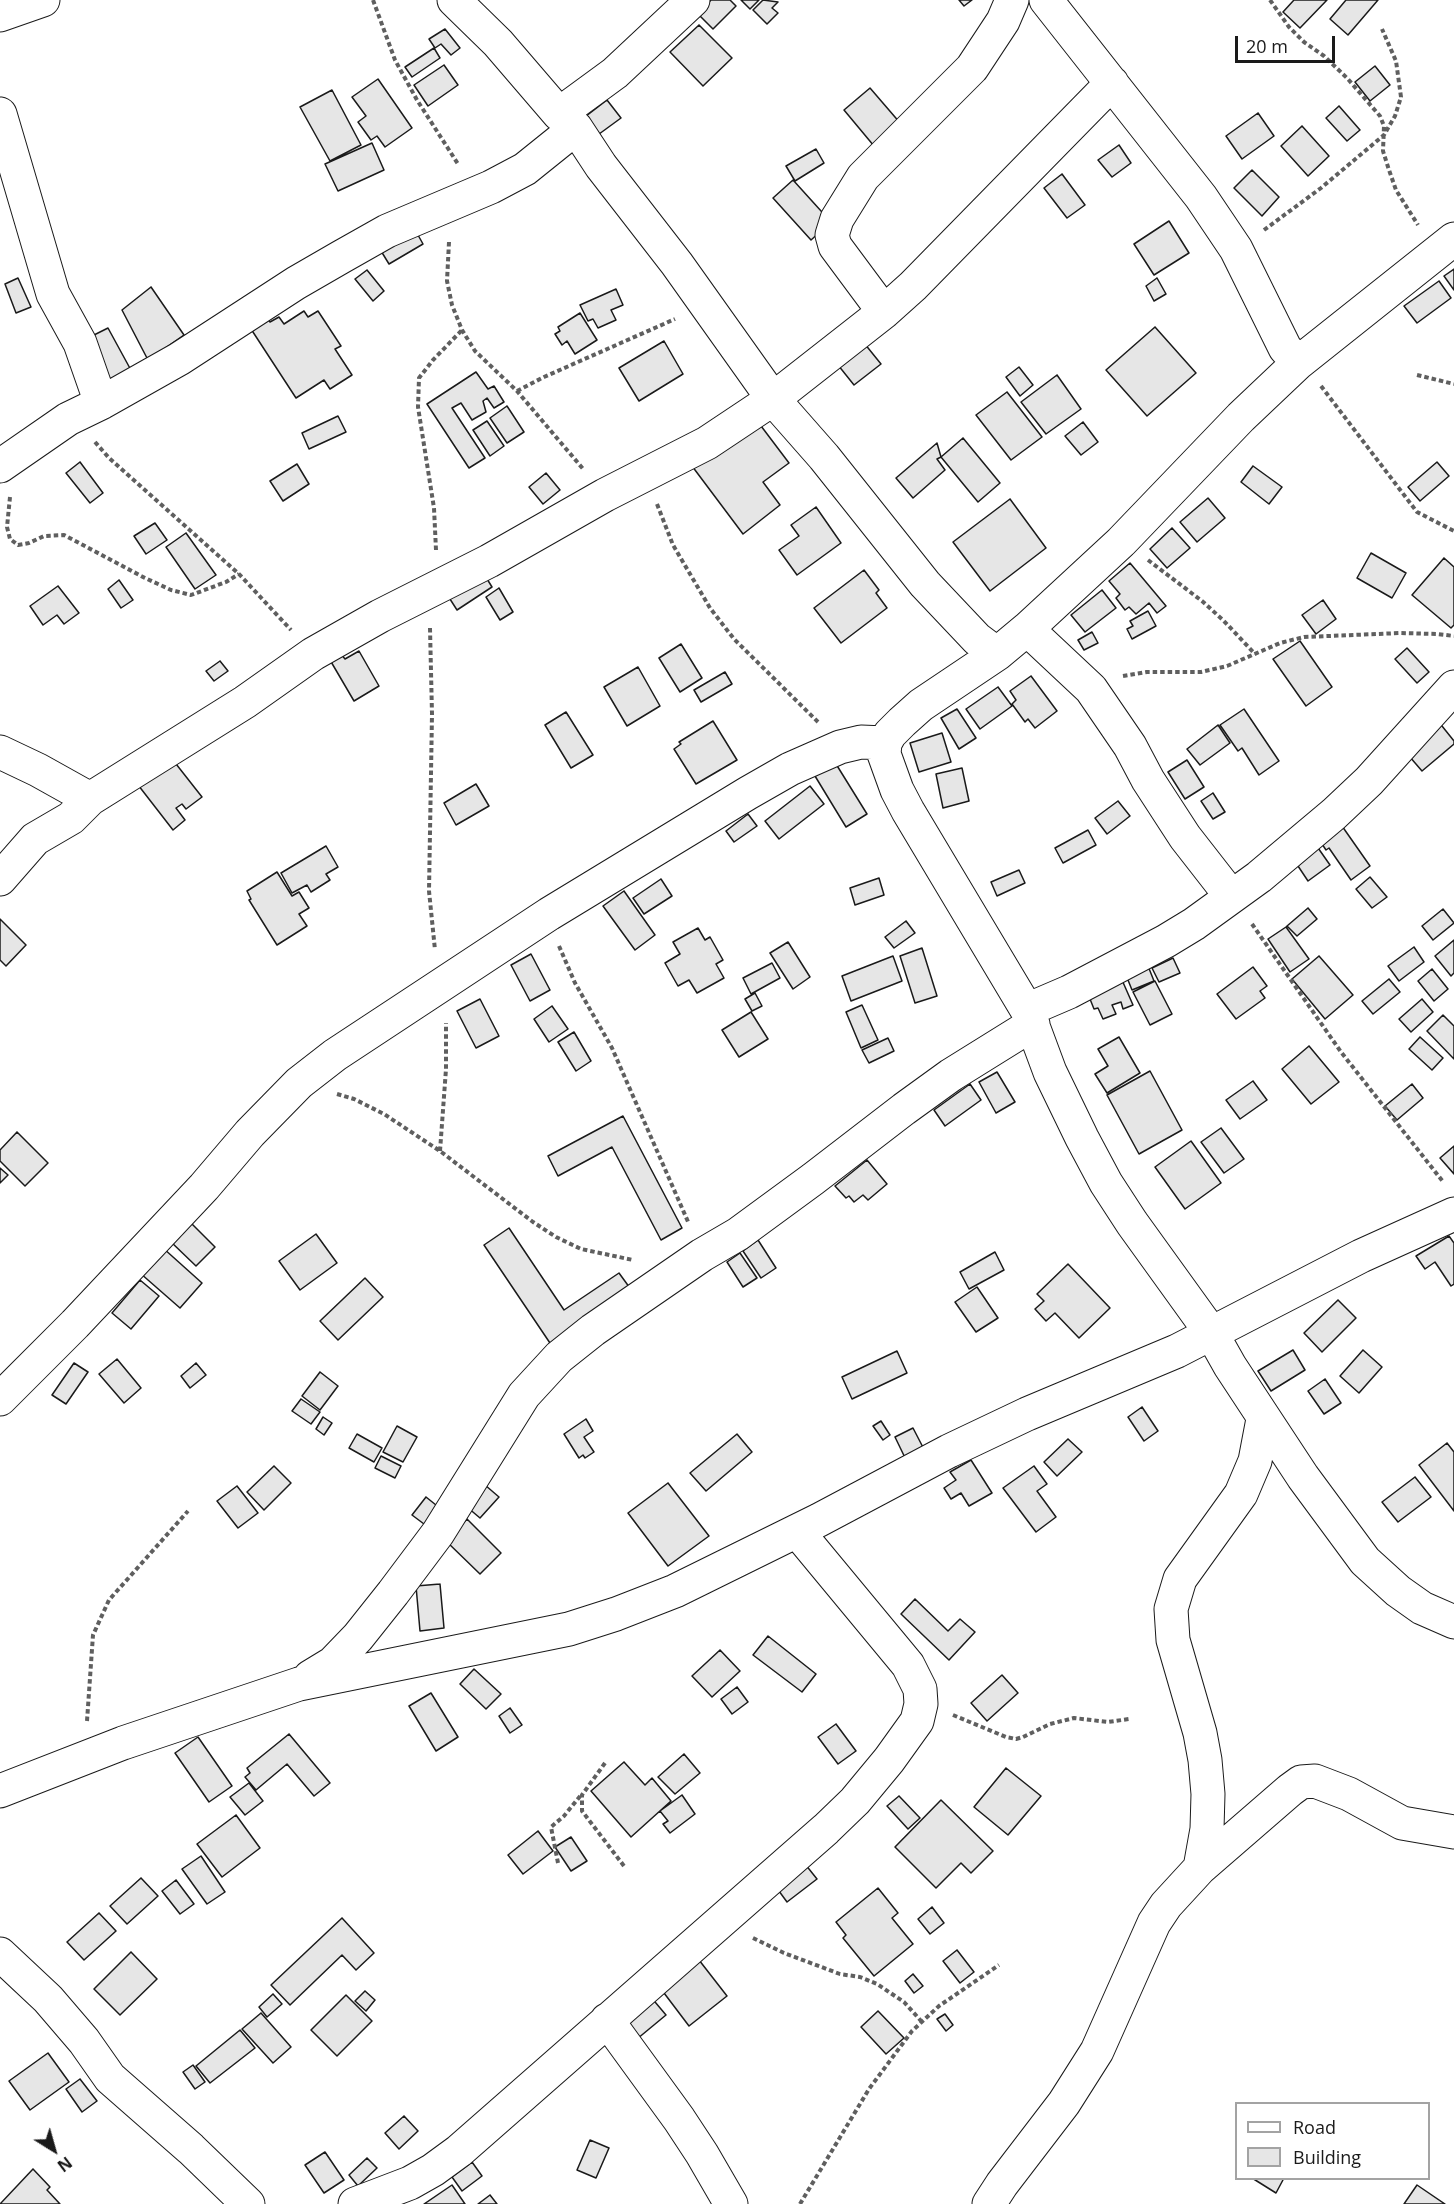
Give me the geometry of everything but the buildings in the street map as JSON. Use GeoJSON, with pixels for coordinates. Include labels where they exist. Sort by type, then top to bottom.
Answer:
{"type":"FeatureCollection","features":[{"type":"Feature","properties":{"kind":"street"},"geometry":{"type":"LineString","coordinates":[[0,15],[43,0]]}},
{"type":"Feature","properties":{"kind":"street"},"geometry":{"type":"LineString","coordinates":[[454,0],[498,43],[567,121],[706,304],[773,399],[824,457],[925,584],[977,639],[997,654]]}},
{"type":"Feature","properties":{"kind":"street"},"geometry":{"type":"LineString","coordinates":[[8,460],[60,424],[211,341],[296,283],[340,257],[387,231],[463,199],[525,169],[567,121],[693,0]]}},
{"type":"Feature","properties":{"kind":"street"},"geometry":{"type":"LineString","coordinates":[[884,312],[835,246],[832,235],[837,219],[863,177],[972,68],[1003,21],[1012,0]]}},
{"type":"Feature","properties":{"kind":"street"},"geometry":{"type":"LineString","coordinates":[[1046,0],[1201,197],[1236,249],[1285,348],[1298,363]]}},
{"type":"Feature","properties":{"kind":"street"},"geometry":{"type":"LineString","coordinates":[[0,879],[35,839],[71,818],[90,799],[245,702],[313,654],[380,616],[498,556],[605,495],[707,443],[773,399],[884,312],[940,259],[1112,83]]}},
{"type":"Feature","properties":{"kind":"street"},"geometry":{"type":"LineString","coordinates":[[0,114],[53,294],[80,343],[91,408]]}},
{"type":"Feature","properties":{"kind":"street"},"geometry":{"type":"LineString","coordinates":[[1445,246],[1298,363],[1233,425],[1121,542],[1027,629],[997,654],[921,705],[890,734],[885,743],[884,753],[897,790],[1030,1017],[1058,1090],[1106,1183],[1131,1223],[1212,1334],[1263,1419],[1339,1529],[1365,1561],[1406,1597],[1422,1608],[1454,1622]]}},
{"type":"Feature","properties":{"kind":"street"},"geometry":{"type":"LineString","coordinates":[[1027,629],[1090,689],[1130,746],[1148,780],[1185,837],[1231,896]]}},
{"type":"Feature","properties":{"kind":"street"},"geometry":{"type":"LineString","coordinates":[[299,1684],[333,1663],[358,1637],[393,1593],[438,1533],[524,1395],[559,1357],[593,1329],[702,1255],[738,1234],[1030,1017],[1069,992],[1166,941],[1259,878],[1334,814],[1389,760],[1454,687]]}},
{"type":"Feature","properties":{"kind":"street"},"geometry":{"type":"LineString","coordinates":[[0,1399],[75,1324],[204,1187],[250,1133],[299,1083],[335,1054],[549,914],[790,769],[840,747],[861,742],[885,743]]}},
{"type":"Feature","properties":{"kind":"street"},"geometry":{"type":"LineString","coordinates":[[0,752],[90,799]]}},
{"type":"Feature","properties":{"kind":"street"},"geometry":{"type":"LineString","coordinates":[[0,1791],[123,1743],[299,1684],[569,1629],[675,1591],[797,1531],[911,1470],[1027,1414],[1212,1334],[1361,1256],[1451,1200]]}},
{"type":"Feature","properties":{"kind":"street"},"geometry":{"type":"LineString","coordinates":[[1200,1868],[1207,1817],[1208,1794],[1205,1760],[1200,1733],[1173,1640],[1171,1609],[1180,1579],[1241,1494],[1255,1461],[1263,1419]]}},
{"type":"Feature","properties":{"kind":"street"},"geometry":{"type":"LineString","coordinates":[[355,2204],[410,2183],[459,2151],[807,1847],[855,1801],[917,1721],[921,1704],[920,1689],[908,1665],[797,1531]]}},
{"type":"Feature","properties":{"kind":"street"},"geometry":{"type":"LineString","coordinates":[[990,2204],[1002,2184],[1064,2103],[1097,2051],[1154,1923],[1166,1905],[1200,1868],[1301,1782],[1315,1781],[1348,1794],[1402,1823],[1454,1832]]}},
{"type":"Feature","properties":{"kind":"street"},"geometry":{"type":"LineString","coordinates":[[0,1954],[48,1999],[84,2041],[110,2078],[191,2149],[248,2204]]}},
{"type":"Feature","properties":{"kind":"street"},"geometry":{"type":"LineString","coordinates":[[607,2020],[696,2145],[731,2204]]}},
{"type":"Feature","properties":{"kind":"path"},"geometry":{"type":"LineString","coordinates":[[373,0],[395,60],[417,100],[463,199],[447,281],[452,305],[462,330],[475,351],[517,391],[605,495]]}},
{"type":"Feature","properties":{"kind":"path"},"geometry":{"type":"LineString","coordinates":[[1270,0],[1289,27],[1341,72],[1380,116],[1384,126],[1383,151],[1396,190],[1445,246]]}},
{"type":"Feature","properties":{"kind":"path"},"geometry":{"type":"LineString","coordinates":[[1236,249],[1321,188],[1384,135],[1395,116],[1401,97],[1396,61],[1383,29]]}},
{"type":"Feature","properties":{"kind":"path"},"geometry":{"type":"LineString","coordinates":[[517,391],[706,304]]}},
{"type":"Feature","properties":{"kind":"path"},"geometry":{"type":"LineString","coordinates":[[440,1151],[446,1049],[442,983],[432,934],[429,891],[432,714],[429,616],[443,584],[434,540],[434,508],[418,406],[419,378],[462,330]]}},
{"type":"Feature","properties":{"kind":"path"},"geometry":{"type":"LineString","coordinates":[[1298,363],[1329,395],[1417,512],[1454,531]]}},
{"type":"Feature","properties":{"kind":"path"},"geometry":{"type":"LineString","coordinates":[[1418,375],[1454,384]]}},
{"type":"Feature","properties":{"kind":"path"},"geometry":{"type":"LineString","coordinates":[[91,408],[82,425],[109,458],[239,574],[313,654]]}},
{"type":"Feature","properties":{"kind":"path"},"geometry":{"type":"LineString","coordinates":[[8,460],[10,488],[7,527],[10,539],[18,545],[44,536],[64,535],[154,582],[171,590],[191,595],[226,582],[239,574]]}},
{"type":"Feature","properties":{"kind":"path"},"geometry":{"type":"LineString","coordinates":[[658,467],[652,480],[660,514],[673,545],[710,608],[734,639],[840,747]]}},
{"type":"Feature","properties":{"kind":"path"},"geometry":{"type":"LineString","coordinates":[[1121,542],[1202,601],[1256,654]]}},
{"type":"Feature","properties":{"kind":"path"},"geometry":{"type":"LineString","coordinates":[[1090,689],[1130,673],[1201,672],[1227,666],[1280,643],[1304,637],[1400,633],[1454,636]]}},
{"type":"Feature","properties":{"kind":"path"},"geometry":{"type":"LineString","coordinates":[[1231,896],[1341,1052],[1451,1200]]}},
{"type":"Feature","properties":{"kind":"path"},"geometry":{"type":"LineString","coordinates":[[549,914],[575,983],[612,1048],[702,1255]]}},
{"type":"Feature","properties":{"kind":"path"},"geometry":{"type":"LineString","coordinates":[[299,1083],[354,1100],[384,1114],[440,1151],[556,1237],[581,1250],[638,1261]]}},
{"type":"Feature","properties":{"kind":"path"},"geometry":{"type":"LineString","coordinates":[[85,1758],[88,1674],[93,1635],[109,1600],[188,1511]]}},
{"type":"Feature","properties":{"kind":"path"},"geometry":{"type":"LineString","coordinates":[[921,1704],[1016,1739],[1050,1724],[1074,1718],[1108,1722],[1129,1719]]}},
{"type":"Feature","properties":{"kind":"path"},"geometry":{"type":"LineString","coordinates":[[558,1863],[551,1827],[582,1795],[605,1763]]}},
{"type":"Feature","properties":{"kind":"path"},"geometry":{"type":"LineString","coordinates":[[582,1795],[582,1811],[624,1866]]}},
{"type":"Feature","properties":{"kind":"path"},"geometry":{"type":"LineString","coordinates":[[720,1922],[784,1953],[840,1974],[860,1977],[877,1984],[904,2002],[922,2022]]}},
{"type":"Feature","properties":{"kind":"path"},"geometry":{"type":"LineString","coordinates":[[800,2204],[869,2089],[912,2031],[946,2000],[999,1965]]}}]}
